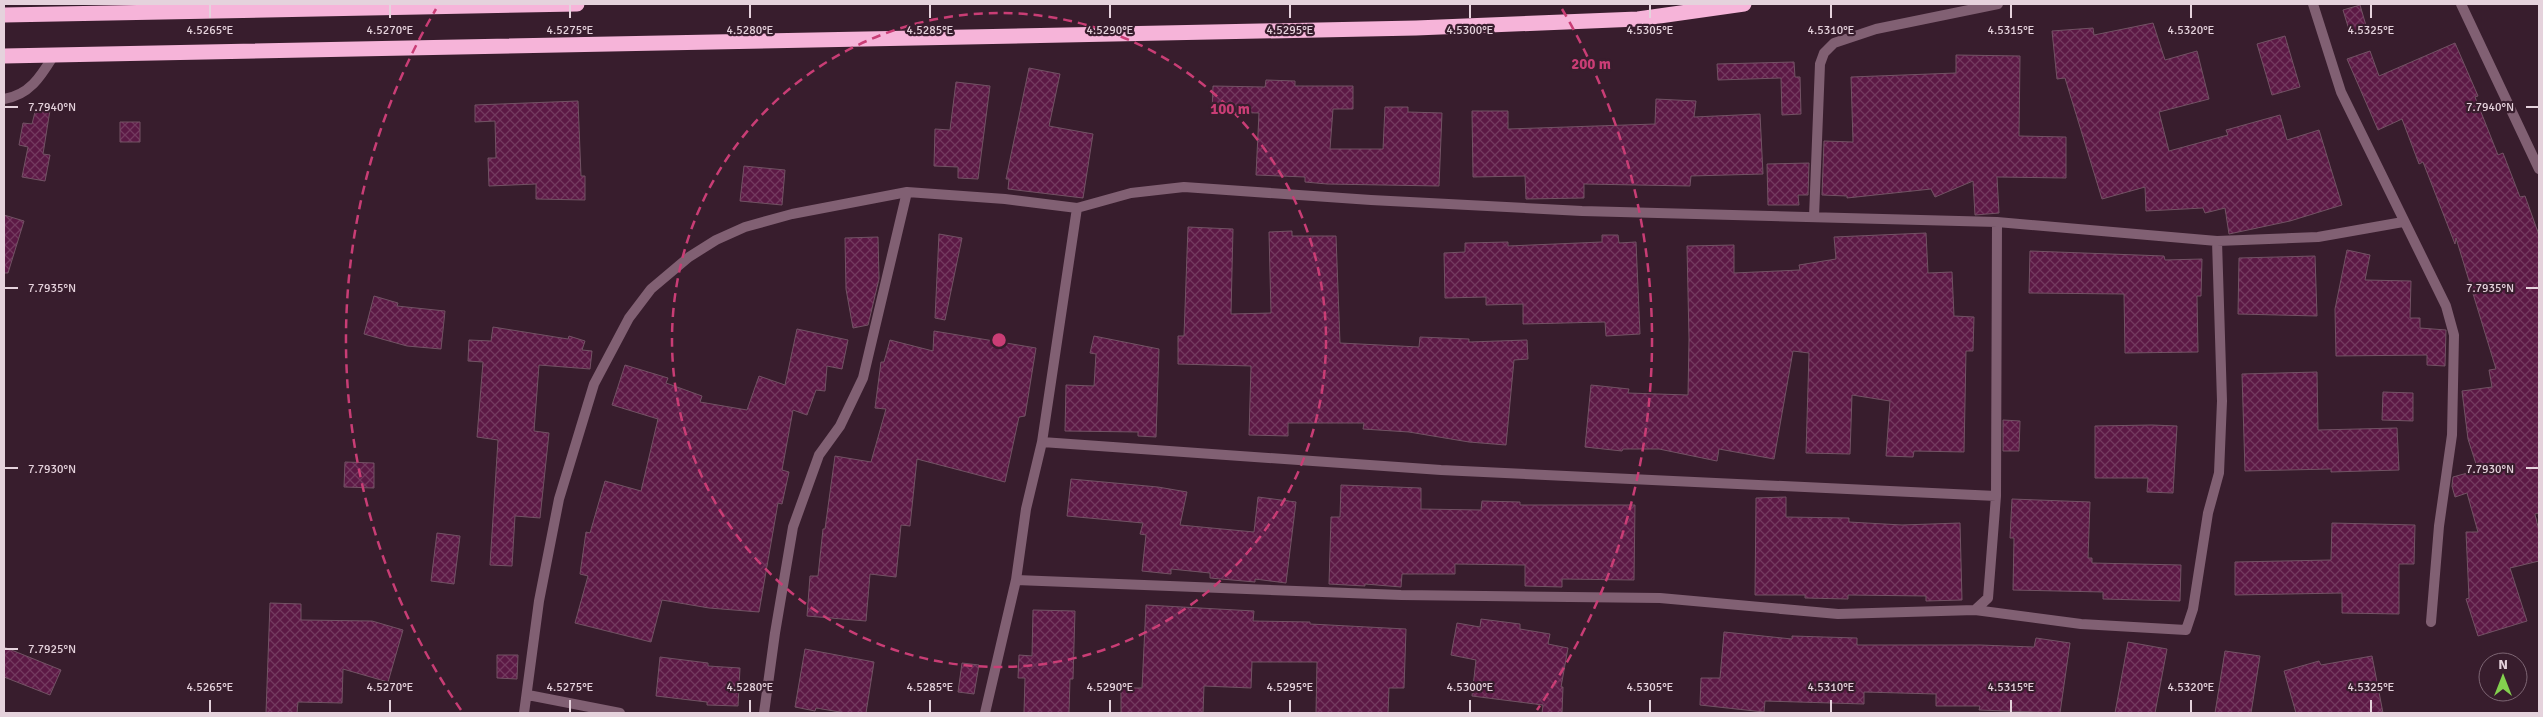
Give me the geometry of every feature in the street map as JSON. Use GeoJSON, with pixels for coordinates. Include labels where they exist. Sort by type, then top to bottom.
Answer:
{"type":"FeatureCollection","features":[{"type":"Feature","properties":{"kind":"highway"},"geometry":{"type":"LineString","coordinates":[[4,15],[577,4]]}},
{"type":"Feature","properties":{"kind":"highway"},"geometry":{"type":"LineString","coordinates":[[4,56],[1416,28],[1638,19],[1744,4]]}},
{"type":"Feature","properties":{"kind":"street"},"geometry":{"type":"LineString","coordinates":[[1814,217],[1820,64],[1824,53],[1834,44],[1876,29],[1998,4]]}},
{"type":"Feature","properties":{"kind":"street"},"geometry":{"type":"LineString","coordinates":[[2313,4],[2341,92],[2403,222],[2446,306],[2454,335],[2452,435],[2439,526],[2431,622]]}},
{"type":"Feature","properties":{"kind":"street"},"geometry":{"type":"LineString","coordinates":[[2461,4],[2539,169]]}},
{"type":"Feature","properties":{"kind":"street"},"geometry":{"type":"LineString","coordinates":[[4,99],[19,97],[40,78],[54,55]]}},
{"type":"Feature","properties":{"kind":"street"},"geometry":{"type":"LineString","coordinates":[[524,713],[528,695],[539,601],[559,499],[594,384],[629,318],[651,289],[689,257],[716,240],[745,227],[792,214],[907,192],[1005,199],[1078,208],[1131,193],[1184,187],[1572,211],[1997,222],[2217,241],[2318,237],[2403,222]]}},
{"type":"Feature","properties":{"kind":"street"},"geometry":{"type":"LineString","coordinates":[[764,713],[793,527],[819,455],[840,426],[863,378],[907,192]]}},
{"type":"Feature","properties":{"kind":"street"},"geometry":{"type":"LineString","coordinates":[[985,713],[1016,580],[1026,509],[1042,442],[1078,208]]}},
{"type":"Feature","properties":{"kind":"street"},"geometry":{"type":"LineString","coordinates":[[1975,610],[1988,598],[1996,496],[1997,222]]}},
{"type":"Feature","properties":{"kind":"street"},"geometry":{"type":"LineString","coordinates":[[1016,580],[1400,595],[1660,598],[1838,614],[1975,610],[2081,624],[2186,630],[2193,609],[2208,513],[2219,472],[2222,401],[2217,241]]}},
{"type":"Feature","properties":{"kind":"street"},"geometry":{"type":"LineString","coordinates":[[1042,442],[1431,470],[1996,496]]}},
{"type":"Feature","properties":{"kind":"street"},"geometry":{"type":"LineString","coordinates":[[528,695],[620,713]]}},
{"type":"Feature","properties":{"kind":"building"},"geometry":{"type":"Polygon","coordinates":[[[2360,5],[2367,29],[2350,33],[2343,10],[2360,5]]]}},
{"type":"Feature","properties":{"kind":"building"},"geometry":{"type":"Polygon","coordinates":[[[2153,23],[2165,60],[2197,51],[2209,99],[2159,112],[2169,151],[2228,135],[2226,130],[2280,115],[2287,140],[2319,130],[2342,205],[2290,221],[2229,234],[2225,208],[2205,213],[2203,208],[2146,211],[2145,187],[2102,199],[2065,78],[2057,79],[2052,31],[2093,28],[2094,35],[2153,23]]]}},
{"type":"Feature","properties":{"kind":"building"},"geometry":{"type":"Polygon","coordinates":[[[2285,36],[2300,87],[2272,95],[2257,44],[2285,36]]]}},
{"type":"Feature","properties":{"kind":"building"},"geometry":{"type":"Polygon","coordinates":[[[2455,43],[2478,96],[2475,97],[2498,155],[2503,153],[2520,197],[2525,196],[2539,235],[2539,513],[2535,514],[2539,531],[2539,561],[2510,568],[2527,621],[2478,636],[2466,599],[2469,598],[2466,532],[2478,532],[2467,493],[2455,497],[2452,486],[2453,477],[2478,470],[2468,439],[2462,391],[2492,387],[2489,370],[2496,369],[2456,238],[2455,244],[2423,162],[2419,164],[2402,119],[2378,130],[2347,59],[2370,51],[2379,76],[2455,43]]]}},
{"type":"Feature","properties":{"kind":"building"},"geometry":{"type":"Polygon","coordinates":[[[1956,55],[2020,56],[2019,136],[2066,137],[2066,178],[1997,177],[1999,213],[1975,215],[1973,181],[1935,197],[1931,189],[1847,198],[1847,196],[1822,195],[1824,141],[1853,142],[1851,77],[1956,73],[1956,55]]]}},
{"type":"Feature","properties":{"kind":"building"},"geometry":{"type":"Polygon","coordinates":[[[1794,62],[1795,77],[1800,77],[1801,114],[1782,115],[1781,78],[1718,80],[1717,64],[1794,62]]]}},
{"type":"Feature","properties":{"kind":"building"},"geometry":{"type":"Polygon","coordinates":[[[1029,68],[1060,74],[1049,126],[1093,134],[1083,198],[1008,189],[1009,179],[1006,179],[1029,68]]]}},
{"type":"Feature","properties":{"kind":"building"},"geometry":{"type":"Polygon","coordinates":[[[1266,80],[1295,81],[1295,86],[1353,86],[1353,109],[1333,109],[1330,149],[1383,149],[1385,107],[1408,107],[1408,112],[1442,113],[1439,186],[1327,184],[1305,182],[1305,177],[1256,175],[1259,113],[1212,112],[1213,86],[1265,87],[1266,80]]]}},
{"type":"Feature","properties":{"kind":"building"},"geometry":{"type":"Polygon","coordinates":[[[956,82],[990,86],[978,179],[958,178],[958,167],[934,166],[935,129],[950,130],[956,82]]]}},
{"type":"Feature","properties":{"kind":"building"},"geometry":{"type":"Polygon","coordinates":[[[1656,99],[1696,101],[1694,117],[1760,114],[1763,174],[1691,176],[1690,186],[1584,184],[1584,198],[1526,199],[1525,176],[1473,177],[1472,111],[1508,111],[1508,129],[1655,124],[1656,99]]]}},
{"type":"Feature","properties":{"kind":"building"},"geometry":{"type":"Polygon","coordinates":[[[578,101],[581,176],[585,176],[585,200],[536,199],[536,184],[489,186],[488,158],[496,158],[495,121],[475,122],[475,105],[578,101]]]}},
{"type":"Feature","properties":{"kind":"building"},"geometry":{"type":"Polygon","coordinates":[[[36,108],[50,110],[43,154],[50,155],[45,181],[22,177],[28,147],[19,145],[23,123],[32,124],[36,108]]]}},
{"type":"Feature","properties":{"kind":"building"},"geometry":{"type":"Polygon","coordinates":[[[120,122],[140,122],[140,142],[120,142],[120,122]]]}},
{"type":"Feature","properties":{"kind":"building"},"geometry":{"type":"Polygon","coordinates":[[[1809,163],[1808,195],[1798,195],[1799,205],[1768,205],[1767,164],[1809,163]]]}},
{"type":"Feature","properties":{"kind":"building"},"geometry":{"type":"Polygon","coordinates":[[[744,166],[785,170],[782,205],[740,201],[744,166]]]}},
{"type":"Feature","properties":{"kind":"building"},"geometry":{"type":"Polygon","coordinates":[[[4,215],[24,221],[8,273],[4,273],[4,215]]]}},
{"type":"Feature","properties":{"kind":"building"},"geometry":{"type":"Polygon","coordinates":[[[1188,227],[1233,229],[1231,314],[1271,313],[1269,232],[1292,231],[1292,236],[1336,236],[1340,343],[1419,347],[1420,337],[1469,339],[1469,342],[1527,340],[1528,359],[1514,360],[1506,445],[1469,442],[1409,432],[1363,429],[1364,423],[1288,423],[1288,436],[1249,435],[1251,366],[1178,364],[1178,336],[1184,336],[1188,227]]]}},
{"type":"Feature","properties":{"kind":"building"},"geometry":{"type":"Polygon","coordinates":[[[1926,233],[1928,273],[1952,272],[1954,316],[1974,317],[1973,351],[1966,351],[1964,452],[1914,451],[1913,457],[1886,456],[1890,401],[1852,395],[1850,454],[1806,453],[1809,353],[1793,351],[1774,459],[1719,449],[1717,461],[1659,449],[1623,449],[1622,451],[1585,447],[1591,385],[1629,389],[1628,393],[1688,395],[1687,246],[1734,245],[1734,273],[1800,270],[1799,265],[1836,259],[1834,237],[1926,233]]]}},
{"type":"Feature","properties":{"kind":"building"},"geometry":{"type":"Polygon","coordinates":[[[939,234],[962,238],[945,320],[935,318],[939,234]]]}},
{"type":"Feature","properties":{"kind":"building"},"geometry":{"type":"Polygon","coordinates":[[[1602,235],[1618,235],[1619,243],[1636,242],[1640,334],[1606,336],[1605,322],[1523,324],[1523,304],[1486,305],[1486,297],[1445,298],[1444,253],[1465,252],[1465,243],[1508,242],[1508,246],[1602,242],[1602,235]]]}},
{"type":"Feature","properties":{"kind":"building"},"geometry":{"type":"Polygon","coordinates":[[[878,237],[879,279],[868,325],[853,328],[846,289],[845,238],[878,237]]]}},
{"type":"Feature","properties":{"kind":"building"},"geometry":{"type":"Polygon","coordinates":[[[2347,250],[2370,255],[2365,280],[2411,281],[2410,318],[2420,318],[2420,328],[2446,330],[2445,366],[2427,365],[2427,355],[2336,356],[2335,309],[2347,250]]]}},
{"type":"Feature","properties":{"kind":"building"},"geometry":{"type":"Polygon","coordinates":[[[2030,251],[2164,256],[2165,260],[2202,259],[2201,296],[2197,296],[2198,352],[2125,353],[2124,294],[2029,293],[2030,251]]]}},
{"type":"Feature","properties":{"kind":"building"},"geometry":{"type":"Polygon","coordinates":[[[2315,256],[2317,316],[2238,314],[2239,258],[2315,256]]]}},
{"type":"Feature","properties":{"kind":"building"},"geometry":{"type":"Polygon","coordinates":[[[374,296],[398,303],[397,306],[445,311],[441,349],[407,346],[364,334],[374,296]]]}},
{"type":"Feature","properties":{"kind":"building"},"geometry":{"type":"Polygon","coordinates":[[[493,327],[568,339],[569,336],[585,341],[582,350],[592,351],[590,369],[539,365],[534,431],[549,433],[540,518],[515,516],[512,566],[490,565],[498,440],[477,437],[483,362],[468,361],[469,340],[491,341],[493,327]]]}},
{"type":"Feature","properties":{"kind":"building"},"geometry":{"type":"Polygon","coordinates":[[[797,329],[848,340],[842,369],[827,366],[825,391],[816,390],[807,415],[793,410],[782,470],[789,472],[782,504],[778,503],[759,612],[709,608],[662,600],[651,642],[575,623],[588,576],[580,574],[586,532],[590,533],[605,481],[641,491],[658,419],[612,405],[625,365],[668,378],[666,383],[702,396],[700,402],[747,410],[759,376],[785,385],[797,329]]]}},
{"type":"Feature","properties":{"kind":"building"},"geometry":{"type":"Polygon","coordinates":[[[934,331],[1036,348],[1025,416],[1019,417],[1005,482],[917,459],[910,526],[901,525],[896,577],[870,574],[866,621],[807,616],[810,576],[818,576],[823,529],[825,529],[835,456],[871,462],[886,409],[875,408],[881,362],[884,362],[890,340],[933,351],[934,331]]]}},
{"type":"Feature","properties":{"kind":"building"},"geometry":{"type":"Polygon","coordinates":[[[1094,336],[1159,349],[1156,437],[1138,436],[1138,432],[1065,431],[1066,385],[1094,386],[1096,354],[1090,353],[1094,336]]]}},
{"type":"Feature","properties":{"kind":"building"},"geometry":{"type":"Polygon","coordinates":[[[2317,372],[2318,430],[2397,428],[2399,470],[2331,472],[2331,469],[2245,471],[2242,374],[2317,372]]]}},
{"type":"Feature","properties":{"kind":"building"},"geometry":{"type":"Polygon","coordinates":[[[2383,392],[2413,393],[2413,421],[2382,420],[2383,392]]]}},
{"type":"Feature","properties":{"kind":"building"},"geometry":{"type":"Polygon","coordinates":[[[2003,420],[2020,421],[2019,451],[2003,451],[2003,420]]]}},
{"type":"Feature","properties":{"kind":"building"},"geometry":{"type":"Polygon","coordinates":[[[2095,426],[2177,426],[2173,493],[2147,492],[2148,478],[2095,478],[2095,426]]]}},
{"type":"Feature","properties":{"kind":"building"},"geometry":{"type":"Polygon","coordinates":[[[345,462],[374,463],[374,488],[344,487],[345,462]]]}},
{"type":"Feature","properties":{"kind":"building"},"geometry":{"type":"Polygon","coordinates":[[[1071,479],[1158,487],[1187,492],[1180,525],[1254,532],[1258,497],[1296,502],[1286,583],[1255,579],[1255,582],[1210,578],[1210,573],[1171,569],[1171,574],[1142,571],[1146,535],[1140,534],[1143,523],[1067,516],[1071,479]]]}},
{"type":"Feature","properties":{"kind":"building"},"geometry":{"type":"Polygon","coordinates":[[[1341,485],[1421,488],[1421,509],[1481,510],[1482,501],[1520,502],[1520,505],[1635,505],[1634,580],[1562,579],[1562,587],[1525,586],[1525,565],[1455,564],[1455,574],[1402,574],[1401,587],[1329,584],[1331,517],[1340,517],[1341,485]]]}},
{"type":"Feature","properties":{"kind":"building"},"geometry":{"type":"Polygon","coordinates":[[[1786,497],[1786,517],[1849,518],[1849,522],[1902,525],[1960,523],[1962,600],[1926,601],[1926,596],[1848,595],[1848,599],[1805,598],[1805,595],[1755,595],[1756,498],[1786,497]]]}},
{"type":"Feature","properties":{"kind":"building"},"geometry":{"type":"Polygon","coordinates":[[[2012,499],[2090,502],[2088,558],[2092,558],[2092,563],[2181,565],[2180,601],[2103,599],[2103,592],[2013,590],[2014,538],[2010,538],[2012,499]]]}},
{"type":"Feature","properties":{"kind":"building"},"geometry":{"type":"Polygon","coordinates":[[[2332,523],[2415,525],[2414,564],[2399,564],[2399,614],[2342,613],[2342,593],[2235,595],[2235,562],[2331,560],[2332,523]]]}},
{"type":"Feature","properties":{"kind":"building"},"geometry":{"type":"Polygon","coordinates":[[[437,533],[460,536],[454,584],[431,581],[437,533]]]}},
{"type":"Feature","properties":{"kind":"building"},"geometry":{"type":"Polygon","coordinates":[[[270,603],[301,604],[301,620],[372,621],[403,630],[388,682],[343,669],[342,703],[298,702],[297,713],[266,713],[270,603]]]}},
{"type":"Feature","properties":{"kind":"building"},"geometry":{"type":"Polygon","coordinates":[[[1146,605],[1254,611],[1253,621],[1310,622],[1310,624],[1406,629],[1404,688],[1389,688],[1388,713],[1316,713],[1317,662],[1252,662],[1251,688],[1204,686],[1203,713],[1121,713],[1121,688],[1142,688],[1146,605]]]}},
{"type":"Feature","properties":{"kind":"building"},"geometry":{"type":"Polygon","coordinates":[[[1033,610],[1075,611],[1073,679],[1070,679],[1069,713],[1024,713],[1025,678],[1018,678],[1019,655],[1032,656],[1033,610]]]}},
{"type":"Feature","properties":{"kind":"building"},"geometry":{"type":"Polygon","coordinates":[[[1481,619],[1520,624],[1520,629],[1550,634],[1548,644],[1568,648],[1561,687],[1563,687],[1562,713],[1542,713],[1543,705],[1472,696],[1476,660],[1451,655],[1457,623],[1480,627],[1481,619]]]}},
{"type":"Feature","properties":{"kind":"building"},"geometry":{"type":"Polygon","coordinates":[[[1724,632],[1792,639],[1792,636],[1857,638],[1857,645],[2034,647],[2036,638],[2070,643],[2060,713],[1979,710],[1980,706],[1936,706],[1936,694],[1864,692],[1864,704],[1765,701],[1764,712],[1700,705],[1701,678],[1720,678],[1724,632]]]}},
{"type":"Feature","properties":{"kind":"building"},"geometry":{"type":"Polygon","coordinates":[[[2128,642],[2167,649],[2155,713],[2115,713],[2128,642]]]}},
{"type":"Feature","properties":{"kind":"building"},"geometry":{"type":"Polygon","coordinates":[[[4,647],[61,670],[50,695],[4,677],[4,647]]]}},
{"type":"Feature","properties":{"kind":"building"},"geometry":{"type":"Polygon","coordinates":[[[805,649],[874,662],[866,713],[846,713],[816,708],[815,711],[795,707],[805,649]]]}},
{"type":"Feature","properties":{"kind":"building"},"geometry":{"type":"Polygon","coordinates":[[[2225,651],[2260,656],[2251,713],[2215,713],[2225,651]]]}},
{"type":"Feature","properties":{"kind":"building"},"geometry":{"type":"Polygon","coordinates":[[[497,655],[518,655],[517,679],[497,678],[497,655]]]}},
{"type":"Feature","properties":{"kind":"building"},"geometry":{"type":"Polygon","coordinates":[[[2372,656],[2383,713],[2296,713],[2284,671],[2319,661],[2321,665],[2372,656]]]}},
{"type":"Feature","properties":{"kind":"building"},"geometry":{"type":"Polygon","coordinates":[[[660,657],[708,663],[708,666],[740,668],[738,706],[707,705],[707,702],[656,696],[660,657]]]}},
{"type":"Feature","properties":{"kind":"building"},"geometry":{"type":"Polygon","coordinates":[[[962,663],[979,665],[974,694],[958,692],[962,663]]]}}]}
